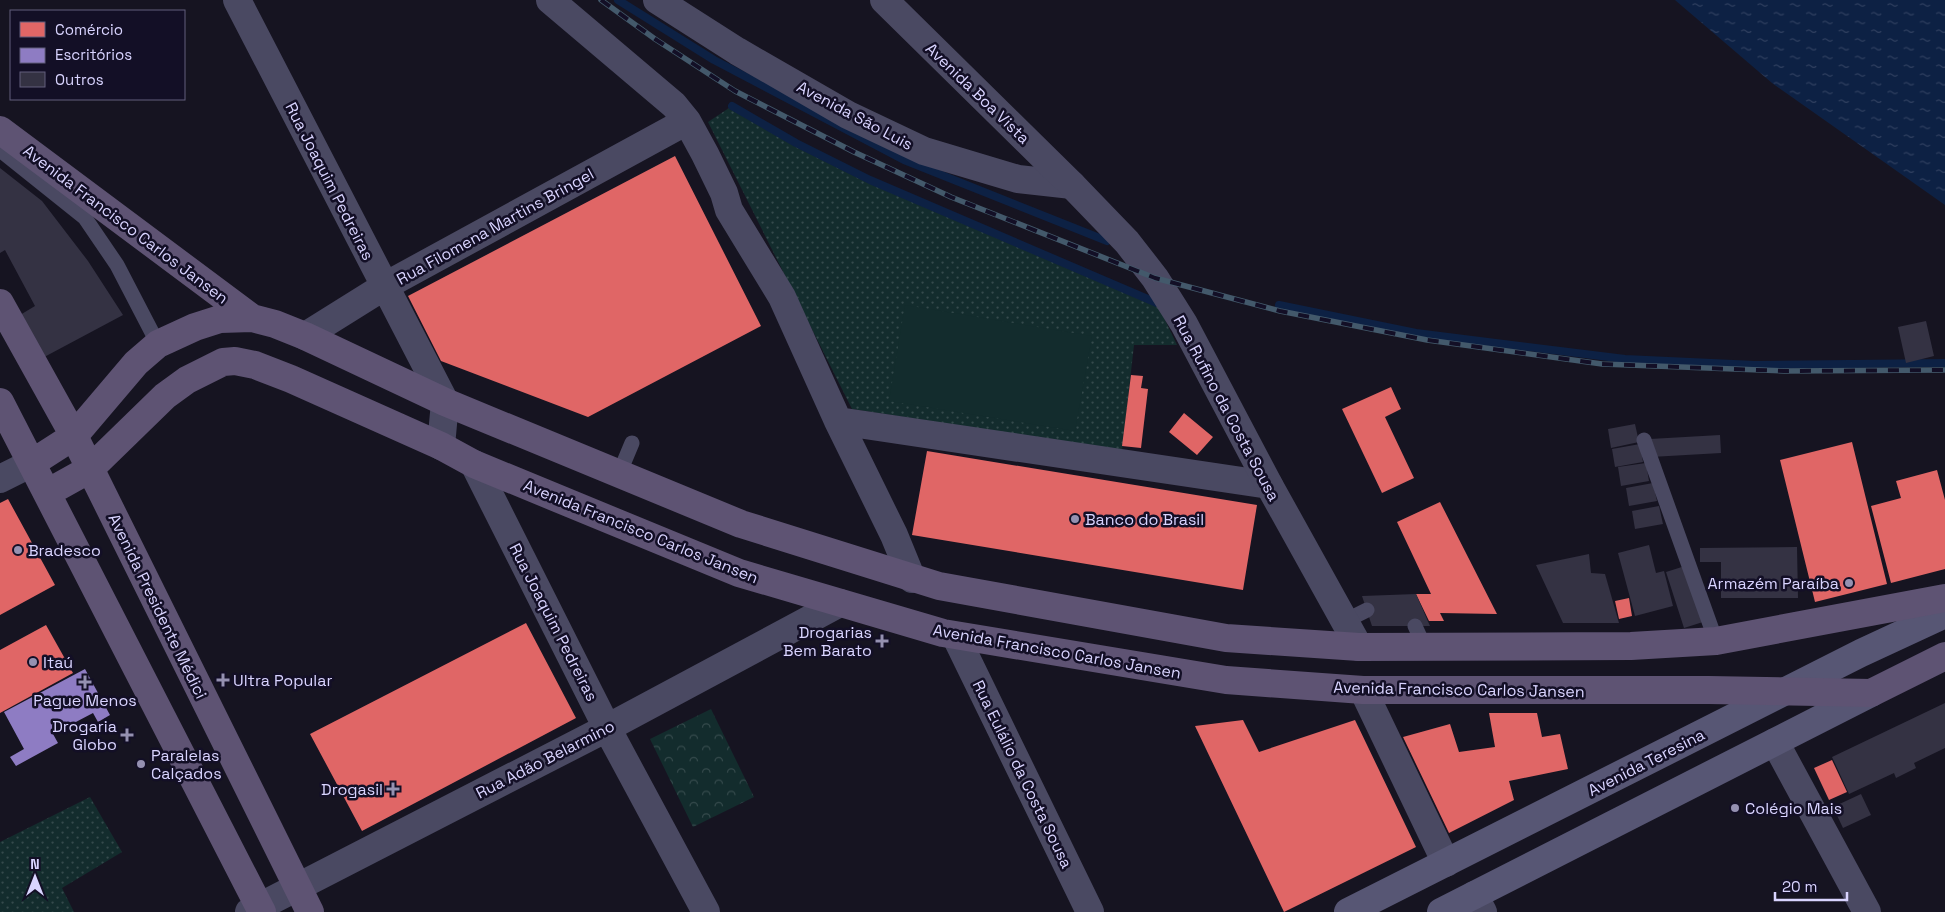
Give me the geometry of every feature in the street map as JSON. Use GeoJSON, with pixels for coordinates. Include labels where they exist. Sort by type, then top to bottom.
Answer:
{"type":"FeatureCollection","features":[{"type":"Feature","properties":{"kind":"main road","name":"Avenida Francisco Carlos Jansen"},"geometry":{"type":"LineString","coordinates":[[0,130],[252,318]]}},
{"type":"Feature","properties":{"kind":"main road","name":"Avenida Presidente Médici"},"geometry":{"type":"LineString","coordinates":[[0,302],[74,436],[310,912]]}},
{"type":"Feature","properties":{"kind":"main road","name":"Avenida Francisco Carlos Jansen"},"geometry":{"type":"LineString","coordinates":[[158,344],[196,327],[220,319],[252,318],[275,324],[305,336],[445,402],[741,524],[939,586],[1226,638],[1359,647],[1420,637],[1523,648],[1631,646],[1716,641],[1945,598]]}},
{"type":"Feature","properties":{"kind":"main road"},"geometry":{"type":"LineString","coordinates":[[32,463],[74,436],[136,363],[158,344]]}},
{"type":"Feature","properties":{"kind":"main road","name":"Avenida Francisco Carlos Jansen"},"geometry":{"type":"LineString","coordinates":[[47,493],[90,469],[165,396],[186,380],[223,362],[235,361],[255,365],[291,379],[441,446],[474,464],[739,573],[956,637],[1226,680],[1362,690],[1870,693],[1945,656]]}},
{"type":"Feature","properties":{"kind":"main road"},"geometry":{"type":"LineString","coordinates":[[0,402],[257,910]]}},
{"type":"Feature","properties":{"kind":"main road","name":"Avenida Teresina"},"geometry":{"type":"LineString","coordinates":[[1348,912],[1785,691],[1945,614]]}},
{"type":"Feature","properties":{"kind":"main road"},"geometry":{"type":"LineString","coordinates":[[1523,648],[1523,690]]}},
{"type":"Feature","properties":{"kind":"main road"},"geometry":{"type":"LineString","coordinates":[[1441,912],[1479,903],[1774,742],[1870,693]]}},
{"type":"Feature","properties":{"kind":"street","name":"Rua Joaquim Pedreiras"},"geometry":{"type":"LineString","coordinates":[[237,0],[445,402]]}},
{"type":"Feature","properties":{"kind":"street"},"geometry":{"type":"LineString","coordinates":[[550,0],[674,105],[687,121],[724,193],[729,210],[782,297],[838,421],[894,535],[912,578]]}},
{"type":"Feature","properties":{"kind":"street","name":"Avenida São Luis"},"geometry":{"type":"LineString","coordinates":[[657,0],[737,50],[848,115],[924,151],[1018,179],[1072,185]]}},
{"type":"Feature","properties":{"kind":"street","name":"Avenida Boa Vista"},"geometry":{"type":"LineString","coordinates":[[884,0],[1072,185]]}},
{"type":"Feature","properties":{"kind":"street","name":"Rua Filomena Martins Bringel"},"geometry":{"type":"LineString","coordinates":[[305,336],[385,286],[687,121]]}},
{"type":"Feature","properties":{"kind":"street","name":"Rua Rufino da Costa Sousa"},"geometry":{"type":"LineString","coordinates":[[1072,185],[1127,242],[1155,278],[1184,324],[1269,485],[1356,616],[1359,647]]}},
{"type":"Feature","properties":{"kind":"street"},"geometry":{"type":"LineString","coordinates":[[441,446],[445,402]]}},
{"type":"Feature","properties":{"kind":"street"},"geometry":{"type":"LineString","coordinates":[[838,421],[1269,485]]}},
{"type":"Feature","properties":{"kind":"street"},"geometry":{"type":"LineString","coordinates":[[0,479],[32,463]]}},
{"type":"Feature","properties":{"kind":"street","name":"Rua Joaquim Pedreiras"},"geometry":{"type":"LineString","coordinates":[[474,464],[608,728],[706,912]]}},
{"type":"Feature","properties":{"kind":"street","name":"Rua Adão Belarmino"},"geometry":{"type":"LineString","coordinates":[[257,910],[297,886],[608,728],[840,603]]}},
{"type":"Feature","properties":{"kind":"street","name":"Rua Eulálio da Costa Sousa"},"geometry":{"type":"LineString","coordinates":[[956,637],[1090,912]]}},
{"type":"Feature","properties":{"kind":"street"},"geometry":{"type":"LineString","coordinates":[[1362,690],[1446,863]]}},
{"type":"Feature","properties":{"kind":"street"},"geometry":{"type":"LineString","coordinates":[[1774,742],[1867,912]]}},
{"type":"Feature","properties":{"kind":"lane"},"geometry":{"type":"LineString","coordinates":[[0,150],[85,218],[117,266],[158,344]]}},
{"type":"Feature","properties":{"kind":"lane"},"geometry":{"type":"LineString","coordinates":[[1644,440],[1716,641]]}},
{"type":"Feature","properties":{"kind":"lane"},"geometry":{"type":"LineString","coordinates":[[619,474],[632,443]]}},
{"type":"Feature","properties":{"kind":"green space"},"geometry":{"type":"Polygon","coordinates":[[[732,106],[796,143],[870,180],[1157,303],[1177,345],[1134,345],[1122,451],[852,409],[708,122],[732,106]]]}},
{"type":"Feature","properties":{"kind":"green space"},"geometry":{"type":"Polygon","coordinates":[[[905,305],[1092,336],[1075,431],[889,401],[905,305]]]}},
{"type":"Feature","properties":{"kind":"green space"},"geometry":{"type":"Polygon","coordinates":[[[711,709],[754,797],[693,827],[650,739],[711,709]]]}},
{"type":"Feature","properties":{"kind":"green space"},"geometry":{"type":"Polygon","coordinates":[[[90,797],[122,852],[62,888],[74,912],[0,912],[0,842],[90,797]]]}},
{"type":"Feature","properties":{"kind":"water"},"geometry":{"type":"Polygon","coordinates":[[[1675,0],[1945,0],[1945,205],[1772,83],[1675,0]]]}},
{"type":"Feature","properties":{"kind":"building: Comércio"},"geometry":{"type":"Polygon","coordinates":[[[675,156],[761,326],[588,417],[441,361],[408,296],[675,156]]]}},
{"type":"Feature","properties":{"kind":"building: Comércio"},"geometry":{"type":"Polygon","coordinates":[[[1131,375],[1143,376],[1141,388],[1148,389],[1141,448],[1122,446],[1131,375]]]}},
{"type":"Feature","properties":{"kind":"building: Comércio"},"geometry":{"type":"Polygon","coordinates":[[[1391,387],[1401,409],[1385,417],[1414,478],[1382,493],[1342,409],[1391,387]]]}},
{"type":"Feature","properties":{"kind":"building: Comércio"},"geometry":{"type":"Polygon","coordinates":[[[1184,413],[1213,437],[1197,455],[1169,432],[1184,413]]]}},
{"type":"Feature","properties":{"kind":"building: Comércio"},"geometry":{"type":"Polygon","coordinates":[[[1852,442],[1887,584],[1815,602],[1780,460],[1852,442]]]}},
{"type":"Feature","properties":{"kind":"building: Comércio"},"geometry":{"type":"Polygon","coordinates":[[[927,451],[1257,505],[1243,590],[912,535],[927,451]]]}},
{"type":"Feature","properties":{"kind":"building: Comércio"},"geometry":{"type":"Polygon","coordinates":[[[1937,470],[1945,500],[1945,569],[1891,583],[1871,506],[1901,498],[1896,481],[1937,470]]]}},
{"type":"Feature","properties":{"kind":"building: Comércio","name":"Bradesco"},"geometry":{"type":"Polygon","coordinates":[[[8,499],[55,585],[0,615],[0,503],[8,499]]]}},
{"type":"Feature","properties":{"kind":"building: Comércio"},"geometry":{"type":"Polygon","coordinates":[[[1440,502],[1497,614],[1440,613],[1444,621],[1429,621],[1416,594],[1431,594],[1397,522],[1440,502]]]}},
{"type":"Feature","properties":{"kind":"building: Comércio"},"geometry":{"type":"Polygon","coordinates":[[[1629,598],[1632,616],[1619,619],[1615,601],[1629,598]]]}},
{"type":"Feature","properties":{"kind":"building: Comércio"},"geometry":{"type":"Polygon","coordinates":[[[526,623],[576,718],[362,831],[310,734],[526,623]]]}},
{"type":"Feature","properties":{"kind":"building: Comércio","name":"Itaú"},"geometry":{"type":"Polygon","coordinates":[[[46,625],[73,673],[0,713],[0,650],[46,625]]]}},
{"type":"Feature","properties":{"kind":"building: Comércio"},"geometry":{"type":"Polygon","coordinates":[[[1489,713],[1537,713],[1542,737],[1560,734],[1568,769],[1509,781],[1514,800],[1449,833],[1403,737],[1450,724],[1459,752],[1495,747],[1489,713]]]}},
{"type":"Feature","properties":{"kind":"building: Comércio"},"geometry":{"type":"Polygon","coordinates":[[[1243,720],[1259,752],[1355,720],[1416,847],[1284,912],[1195,726],[1243,720]]]}},
{"type":"Feature","properties":{"kind":"building: Comércio"},"geometry":{"type":"Polygon","coordinates":[[[1832,760],[1847,792],[1829,800],[1814,768],[1832,760]]]}},
{"type":"Feature","properties":{"kind":"building: Escritórios"},"geometry":{"type":"Polygon","coordinates":[[[85,669],[110,715],[98,722],[93,713],[53,734],[58,743],[16,766],[10,757],[24,749],[4,712],[85,669]]]}},
{"type":"Feature","properties":{"kind":"building: Outros"},"geometry":{"type":"Polygon","coordinates":[[[0,168],[42,201],[88,261],[123,315],[33,363],[10,321],[35,306],[5,250],[0,253],[0,168]]]}},
{"type":"Feature","properties":{"kind":"building: Outros"},"geometry":{"type":"Polygon","coordinates":[[[1926,321],[1934,356],[1906,363],[1898,327],[1926,321]]]}},
{"type":"Feature","properties":{"kind":"building: Outros"},"geometry":{"type":"Polygon","coordinates":[[[1635,424],[1639,442],[1611,448],[1608,429],[1635,424]]]}},
{"type":"Feature","properties":{"kind":"building: Outros"},"geometry":{"type":"Polygon","coordinates":[[[1720,435],[1721,453],[1651,457],[1650,439],[1720,435]]]}},
{"type":"Feature","properties":{"kind":"building: Outros"},"geometry":{"type":"Polygon","coordinates":[[[1640,444],[1643,462],[1615,467],[1612,449],[1640,444]]]}},
{"type":"Feature","properties":{"kind":"building: Outros"},"geometry":{"type":"Polygon","coordinates":[[[1646,463],[1649,481],[1621,486],[1618,467],[1646,463]]]}},
{"type":"Feature","properties":{"kind":"building: Outros"},"geometry":{"type":"Polygon","coordinates":[[[1653,483],[1657,501],[1629,506],[1626,488],[1653,483]]]}},
{"type":"Feature","properties":{"kind":"building: Outros"},"geometry":{"type":"Polygon","coordinates":[[[1659,506],[1663,524],[1635,529],[1632,511],[1659,506]]]}},
{"type":"Feature","properties":{"kind":"building: Outros"},"geometry":{"type":"Polygon","coordinates":[[[1649,545],[1656,573],[1664,571],[1673,606],[1635,616],[1618,553],[1649,545]]]}},
{"type":"Feature","properties":{"kind":"building: Outros"},"geometry":{"type":"Polygon","coordinates":[[[1797,547],[1798,598],[1721,598],[1721,562],[1700,562],[1700,548],[1797,547]]]}},
{"type":"Feature","properties":{"kind":"building: Outros"},"geometry":{"type":"Polygon","coordinates":[[[1589,554],[1591,573],[1605,574],[1619,623],[1563,623],[1536,565],[1589,554]]]}},
{"type":"Feature","properties":{"kind":"building: Outros"},"geometry":{"type":"Polygon","coordinates":[[[1685,566],[1703,622],[1684,628],[1666,572],[1685,566]]]}},
{"type":"Feature","properties":{"kind":"building: Outros"},"geometry":{"type":"Polygon","coordinates":[[[1416,594],[1430,626],[1372,626],[1362,596],[1416,594]]]}},
{"type":"Feature","properties":{"kind":"building: Outros"},"geometry":{"type":"Polygon","coordinates":[[[1945,703],[1945,748],[1914,763],[1916,768],[1896,778],[1894,773],[1849,794],[1832,757],[1945,703]]]}},
{"type":"Feature","properties":{"kind":"building: Outros"},"geometry":{"type":"Polygon","coordinates":[[[1861,794],[1871,815],[1843,828],[1833,807],[1861,794]]]}},
{"type":"Feature","properties":{"kind":"waterway"},"geometry":{"type":"LineString","coordinates":[[618,0],[714,60],[904,160],[1107,241]]}},
{"type":"Feature","properties":{"kind":"waterway"},"geometry":{"type":"LineString","coordinates":[[732,106],[796,143],[870,180],[1157,303]]}},
{"type":"Feature","properties":{"kind":"waterway"},"geometry":{"type":"LineString","coordinates":[[1279,305],[1416,333],[1625,359],[1755,365],[1945,363]]}},
{"type":"Feature","properties":{"kind":"railway"},"geometry":{"type":"LineString","coordinates":[[601,0],[655,39],[735,91],[854,152],[951,197],[1155,278],[1280,311],[1427,340],[1602,364],[1784,371],[1945,370]]}},
{"type":"Feature","properties":{"kind":"place","name":"Banco do Brasil"},"geometry":{"type":"Point","coordinates":[1075,519]}},
{"type":"Feature","properties":{"kind":"place","name":"Bradesco"},"geometry":{"type":"Point","coordinates":[18,550]}},
{"type":"Feature","properties":{"kind":"place","name":"Armazém Paraíba"},"geometry":{"type":"Point","coordinates":[1849,583]}},
{"type":"Feature","properties":{"kind":"place","name":"Drogarias Bem Barato"},"geometry":{"type":"Point","coordinates":[882,641]}},
{"type":"Feature","properties":{"kind":"place","name":"Itaú"},"geometry":{"type":"Point","coordinates":[33,662]}},
{"type":"Feature","properties":{"kind":"place","name":"Ultra Popular"},"geometry":{"type":"Point","coordinates":[223,680]}},
{"type":"Feature","properties":{"kind":"place","name":"Pague Menos"},"geometry":{"type":"Point","coordinates":[85,682]}},
{"type":"Feature","properties":{"kind":"place","name":"Drogaria Globo"},"geometry":{"type":"Point","coordinates":[127,735]}},
{"type":"Feature","properties":{"kind":"place","name":"Paralelas Calçados"},"geometry":{"type":"Point","coordinates":[141,764]}},
{"type":"Feature","properties":{"kind":"place","name":"Drogasil"},"geometry":{"type":"Point","coordinates":[393,789]}},
{"type":"Feature","properties":{"kind":"place","name":"Colégio Mais"},"geometry":{"type":"Point","coordinates":[1735,808]}}]}
